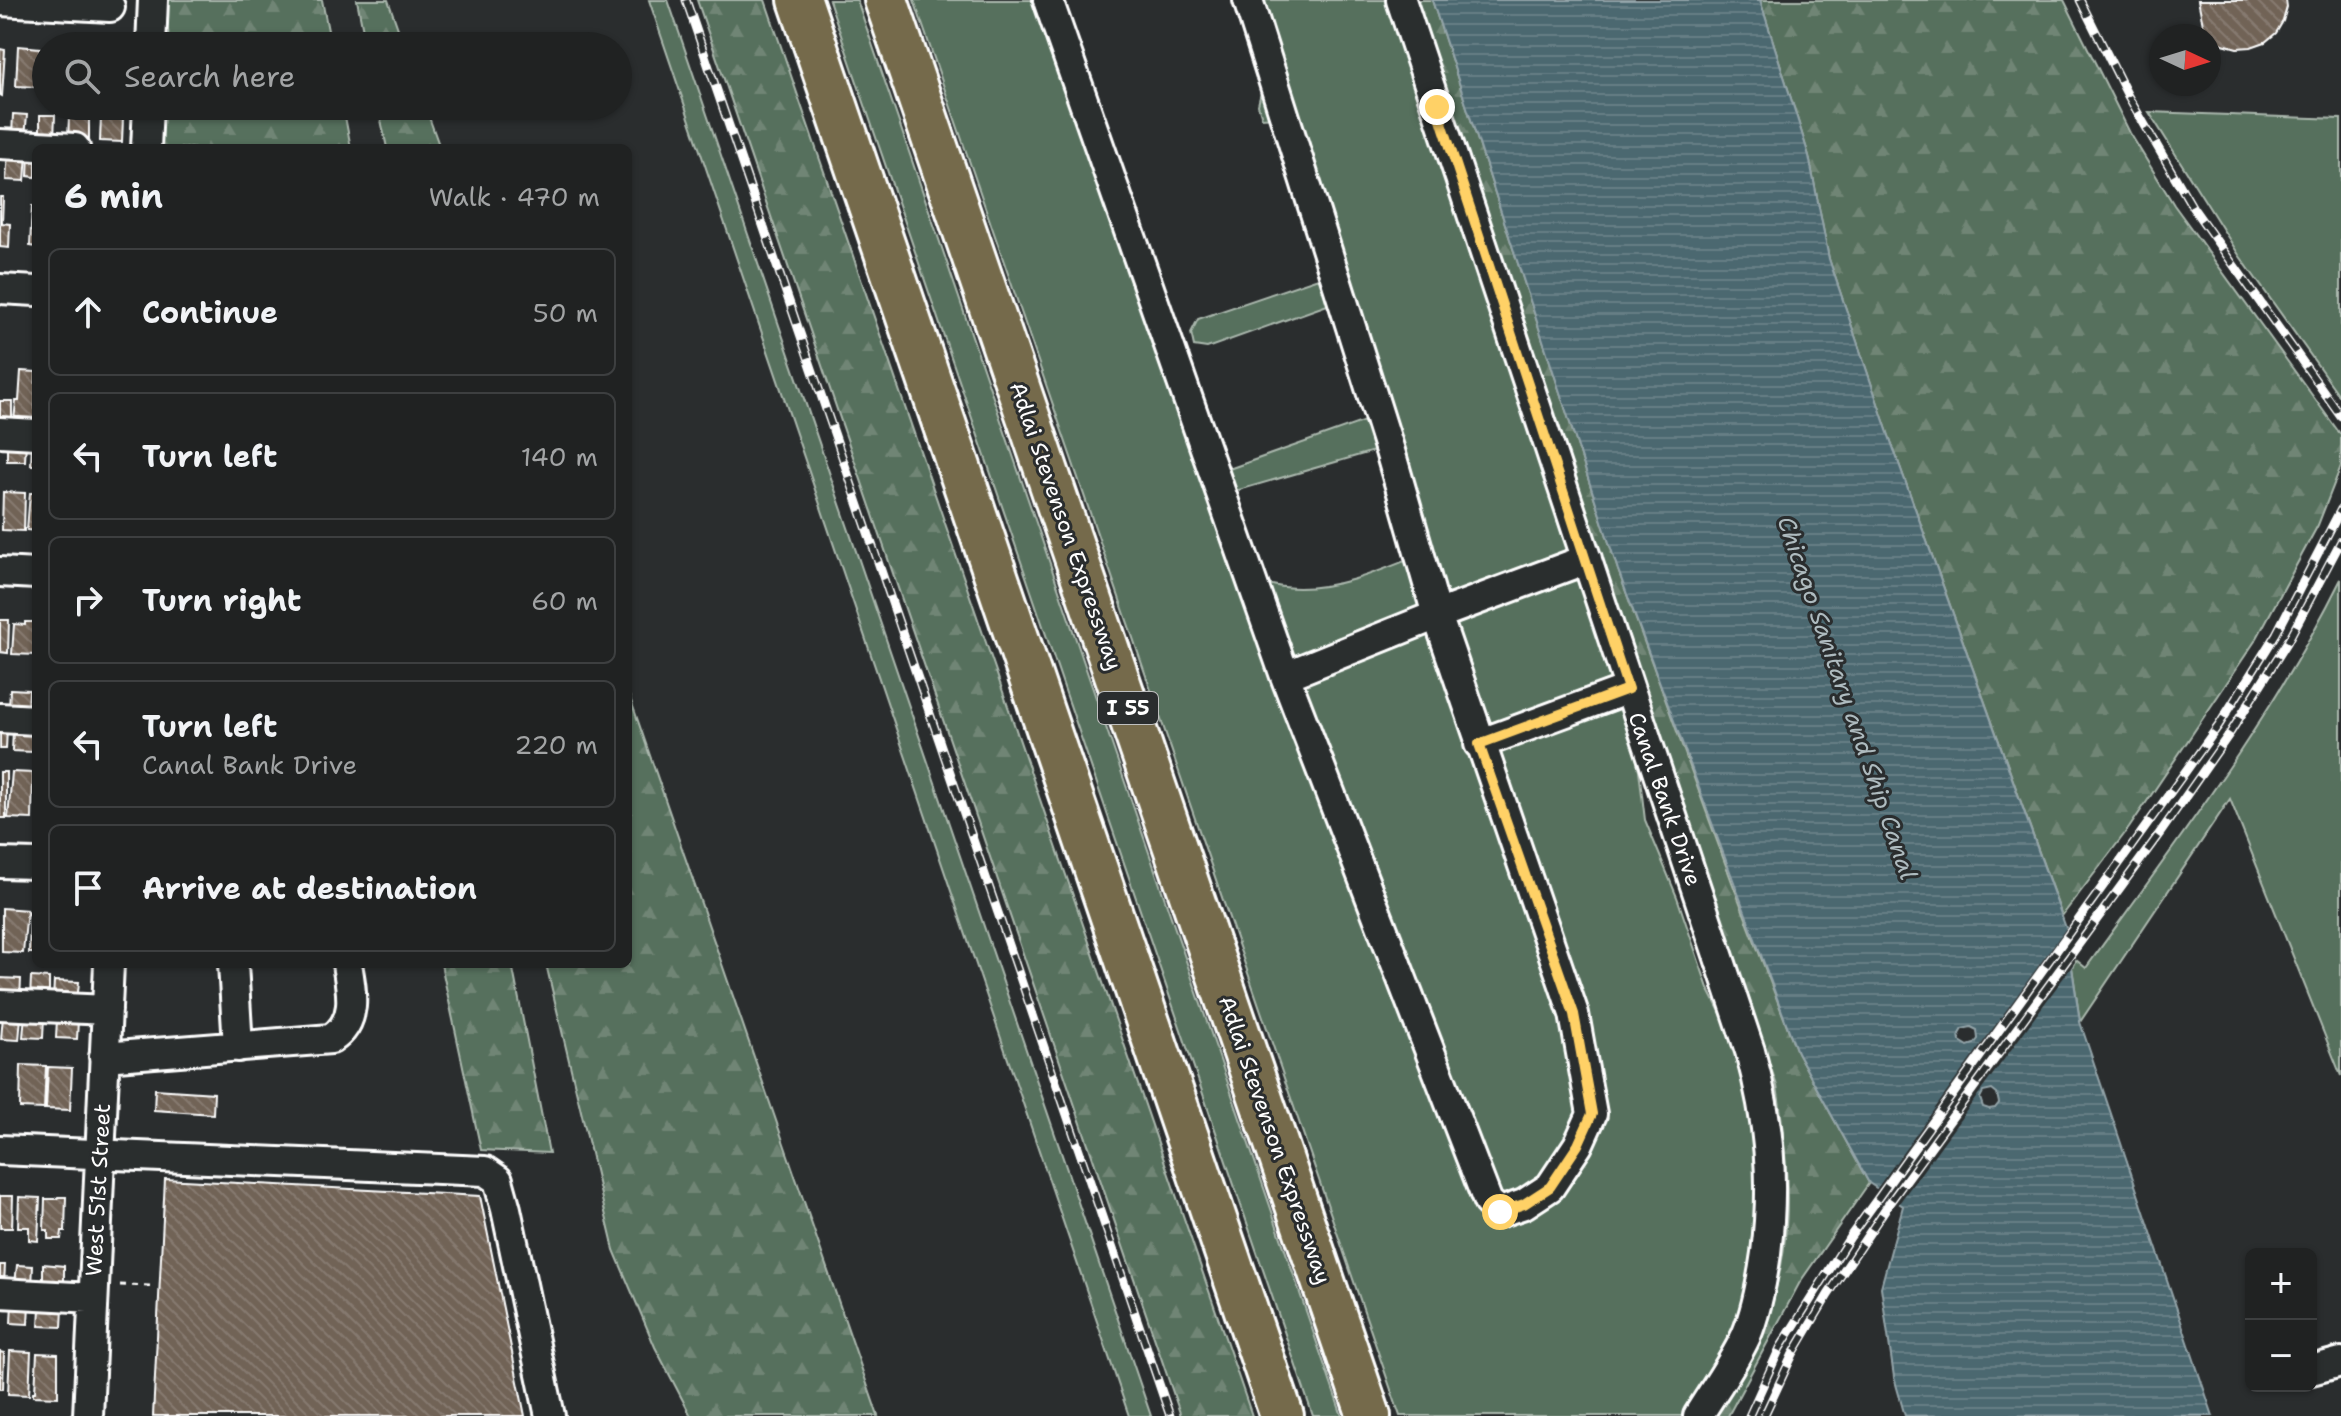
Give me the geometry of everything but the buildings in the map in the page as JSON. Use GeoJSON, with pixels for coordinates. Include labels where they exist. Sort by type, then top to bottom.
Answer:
{"type":"FeatureCollection","features":[{"type":"Feature","properties":{"kind":"highway"},"geometry":{"type":"LineString","coordinates":[[800,0],[1282,1416]]}},
{"type":"Feature","properties":{"kind":"highway","name":"Adlai Stevenson Expressway"},"geometry":{"type":"LineString","coordinates":[[886,0],[1369,1416]]}},
{"type":"Feature","properties":{"kind":"street"},"geometry":{"type":"LineString","coordinates":[[152,32],[153,0]]}},
{"type":"Feature","properties":{"kind":"street"},"geometry":{"type":"LineString","coordinates":[[1048,0],[1285,676],[1488,1202],[1500,1212],[1524,1204],[1550,1187],[1578,1145],[1592,1114],[1574,1014],[1437,615],[1390,451],[1248,0]]}},
{"type":"Feature","properties":{"kind":"street","name":"Canal Bank Drive"},"geometry":{"type":"LineString","coordinates":[[1401,0],[1750,1051],[1769,1140],[1769,1222],[1757,1306],[1746,1336],[1698,1416]]}},
{"type":"Feature","properties":{"kind":"street"},"geometry":{"type":"LineString","coordinates":[[0,1],[110,7]]}},
{"type":"Feature","properties":{"kind":"street"},"geometry":{"type":"LineString","coordinates":[[146,144],[147,120]]}},
{"type":"Feature","properties":{"kind":"street"},"geometry":{"type":"LineString","coordinates":[[0,144],[32,146]]}},
{"type":"Feature","properties":{"kind":"street"},"geometry":{"type":"LineString","coordinates":[[0,289],[32,291]]}},
{"type":"Feature","properties":{"kind":"street"},"geometry":{"type":"LineString","coordinates":[[0,432],[32,434]]}},
{"type":"Feature","properties":{"kind":"street"},"geometry":{"type":"LineString","coordinates":[[1285,676],[1587,559]]}},
{"type":"Feature","properties":{"kind":"street"},"geometry":{"type":"LineString","coordinates":[[0,572],[32,574]]}},
{"type":"Feature","properties":{"kind":"street"},"geometry":{"type":"LineString","coordinates":[[1479,744],[1628,689]]}},
{"type":"Feature","properties":{"kind":"street"},"geometry":{"type":"LineString","coordinates":[[0,718],[32,720]]}},
{"type":"Feature","properties":{"kind":"street"},"geometry":{"type":"LineString","coordinates":[[0,863],[32,864]]}},
{"type":"Feature","properties":{"kind":"street","name":"West 51st Street"},"geometry":{"type":"LineString","coordinates":[[88,1416],[109,968]]}},
{"type":"Feature","properties":{"kind":"street"},"geometry":{"type":"LineString","coordinates":[[233,968],[238,1047]]}},
{"type":"Feature","properties":{"kind":"street"},"geometry":{"type":"LineString","coordinates":[[104,1057],[331,1039],[339,1034],[350,1014],[353,998],[348,968]]}},
{"type":"Feature","properties":{"kind":"street"},"geometry":{"type":"LineString","coordinates":[[0,1005],[107,1010]]}},
{"type":"Feature","properties":{"kind":"street"},"geometry":{"type":"LineString","coordinates":[[0,1150],[485,1171],[498,1180],[506,1209],[550,1416]]}},
{"type":"Feature","properties":{"kind":"street"},"geometry":{"type":"LineString","coordinates":[[0,1293],[93,1298]]}},
{"type":"Feature","properties":{"kind":"street"},"geometry":{"type":"LineString","coordinates":[[2317,1368],[2341,1362]]}},
{"type":"Feature","properties":{"kind":"path"},"geometry":{"type":"LineString","coordinates":[[120,1285],[154,1286]]}},
{"type":"Feature","properties":{"kind":"green space"},"geometry":{"type":"Polygon","coordinates":[[[160,0],[322,0],[328,32],[159,32],[160,0]]]}},
{"type":"Feature","properties":{"kind":"green space"},"geometry":{"type":"Polygon","coordinates":[[[357,0],[388,0],[399,32],[363,32],[357,0]]]}},
{"type":"Feature","properties":{"kind":"green space"},"geometry":{"type":"Polygon","coordinates":[[[649,0],[668,0],[1151,1416],[1129,1416],[649,0]]]}},
{"type":"Feature","properties":{"kind":"green space"},"geometry":{"type":"Polygon","coordinates":[[[697,0],[765,0],[1252,1416],[1181,1416],[697,0]]]}},
{"type":"Feature","properties":{"kind":"green space"},"geometry":{"type":"Polygon","coordinates":[[[829,0],[857,0],[1342,1416],[1313,1416],[829,0]]]}},
{"type":"Feature","properties":{"kind":"green space"},"geometry":{"type":"Polygon","coordinates":[[[914,0],[1047,0],[1247,579],[1301,588],[1337,584],[1422,554],[1391,446],[1232,492],[1226,470],[1382,415],[1344,299],[1207,348],[1194,346],[1191,333],[1198,319],[1336,272],[1286,116],[1262,118],[1258,105],[1261,92],[1280,84],[1251,0],[1389,0],[1617,669],[1639,770],[1645,820],[1677,897],[1708,988],[1739,1049],[1754,1133],[1759,1196],[1751,1269],[1738,1320],[1682,1416],[1400,1416],[914,0]]]}},
{"type":"Feature","properties":{"kind":"green space"},"geometry":{"type":"Polygon","coordinates":[[[1412,0],[1432,0],[1618,570],[1797,1052],[1869,1183],[1800,1282],[1728,1416],[1711,1416],[1754,1349],[1768,1316],[1783,1251],[1787,1187],[1777,1086],[1412,0]]]}},
{"type":"Feature","properties":{"kind":"green space"},"geometry":{"type":"Polygon","coordinates":[[[1760,0],[2064,0],[2130,133],[2174,205],[2341,435],[2341,466],[2318,525],[2257,638],[2129,828],[2062,916],[1889,436],[1829,259],[1809,156],[1760,0]]]}},
{"type":"Feature","properties":{"kind":"green space"},"geometry":{"type":"Polygon","coordinates":[[[2149,112],[2341,119],[2341,398],[2239,255],[2149,112]]]}},
{"type":"Feature","properties":{"kind":"green space"},"geometry":{"type":"Polygon","coordinates":[[[155,120],[346,120],[350,144],[154,144],[155,120]]]}},
{"type":"Feature","properties":{"kind":"green space"},"geometry":{"type":"Polygon","coordinates":[[[381,120],[430,120],[439,144],[386,144],[381,120]]]}},
{"type":"Feature","properties":{"kind":"green space"},"geometry":{"type":"Polygon","coordinates":[[[2341,579],[2341,1076],[2230,799],[2080,1022],[2072,967],[2076,960],[2086,968],[2222,778],[2285,681],[2341,579]]]}},
{"type":"Feature","properties":{"kind":"green space"},"geometry":{"type":"Polygon","coordinates":[[[632,704],[878,1416],[691,1416],[655,1347],[614,1250],[547,968],[632,968],[632,704]]]}},
{"type":"Feature","properties":{"kind":"green space"},"geometry":{"type":"Polygon","coordinates":[[[442,968],[513,968],[549,1153],[481,1150],[442,968]]]}},
{"type":"Feature","properties":{"kind":"water","name":"Chicago Sanitary and Ship Canal"},"geometry":{"type":"Polygon","coordinates":[[[1432,0],[1760,0],[1809,156],[1829,259],[1889,436],[2066,928],[2080,1022],[2213,1416],[1905,1416],[1894,1377],[1881,1287],[1903,1206],[1869,1183],[1797,1052],[1618,570],[1432,0]],[[1971,1027],[1962,1029],[1959,1034],[1960,1041],[1968,1046],[1978,1039],[1977,1030],[1971,1027]],[[1979,1054],[1971,1070],[1987,1078],[1995,1063],[1979,1054]],[[1992,1090],[1983,1092],[1980,1098],[1983,1107],[1995,1108],[1999,1103],[1997,1094],[1992,1090]]]}},
{"type":"Feature","properties":{"kind":"pier"},"geometry":{"type":"Polygon","coordinates":[[[2066,928],[2071,931],[2075,962],[1897,1206],[1875,1191],[2066,928]]]}},
{"type":"Feature","properties":{"kind":"railway"},"geometry":{"type":"LineString","coordinates":[[686,0],[1170,1416]]}},
{"type":"Feature","properties":{"kind":"railway"},"geometry":{"type":"LineString","coordinates":[[2080,0],[2128,96],[2193,208],[2341,416]]}},
{"type":"Feature","properties":{"kind":"railway"},"geometry":{"type":"LineString","coordinates":[[1749,1416],[1780,1348],[1850,1237],[2219,725],[2276,634],[2341,509]]}},
{"type":"Feature","properties":{"kind":"railway"},"geometry":{"type":"LineString","coordinates":[[1764,1416],[1793,1354],[1828,1295],[1890,1202],[2230,733],[2288,641],[2341,541]]}},
{"type":"Feature","properties":{"kind":"route"},"geometry":{"type":"LineString","coordinates":[[1437,107],[1628,689],[1479,744],[1574,1014],[1592,1114],[1578,1145],[1550,1187],[1524,1204],[1500,1212]]}}]}
